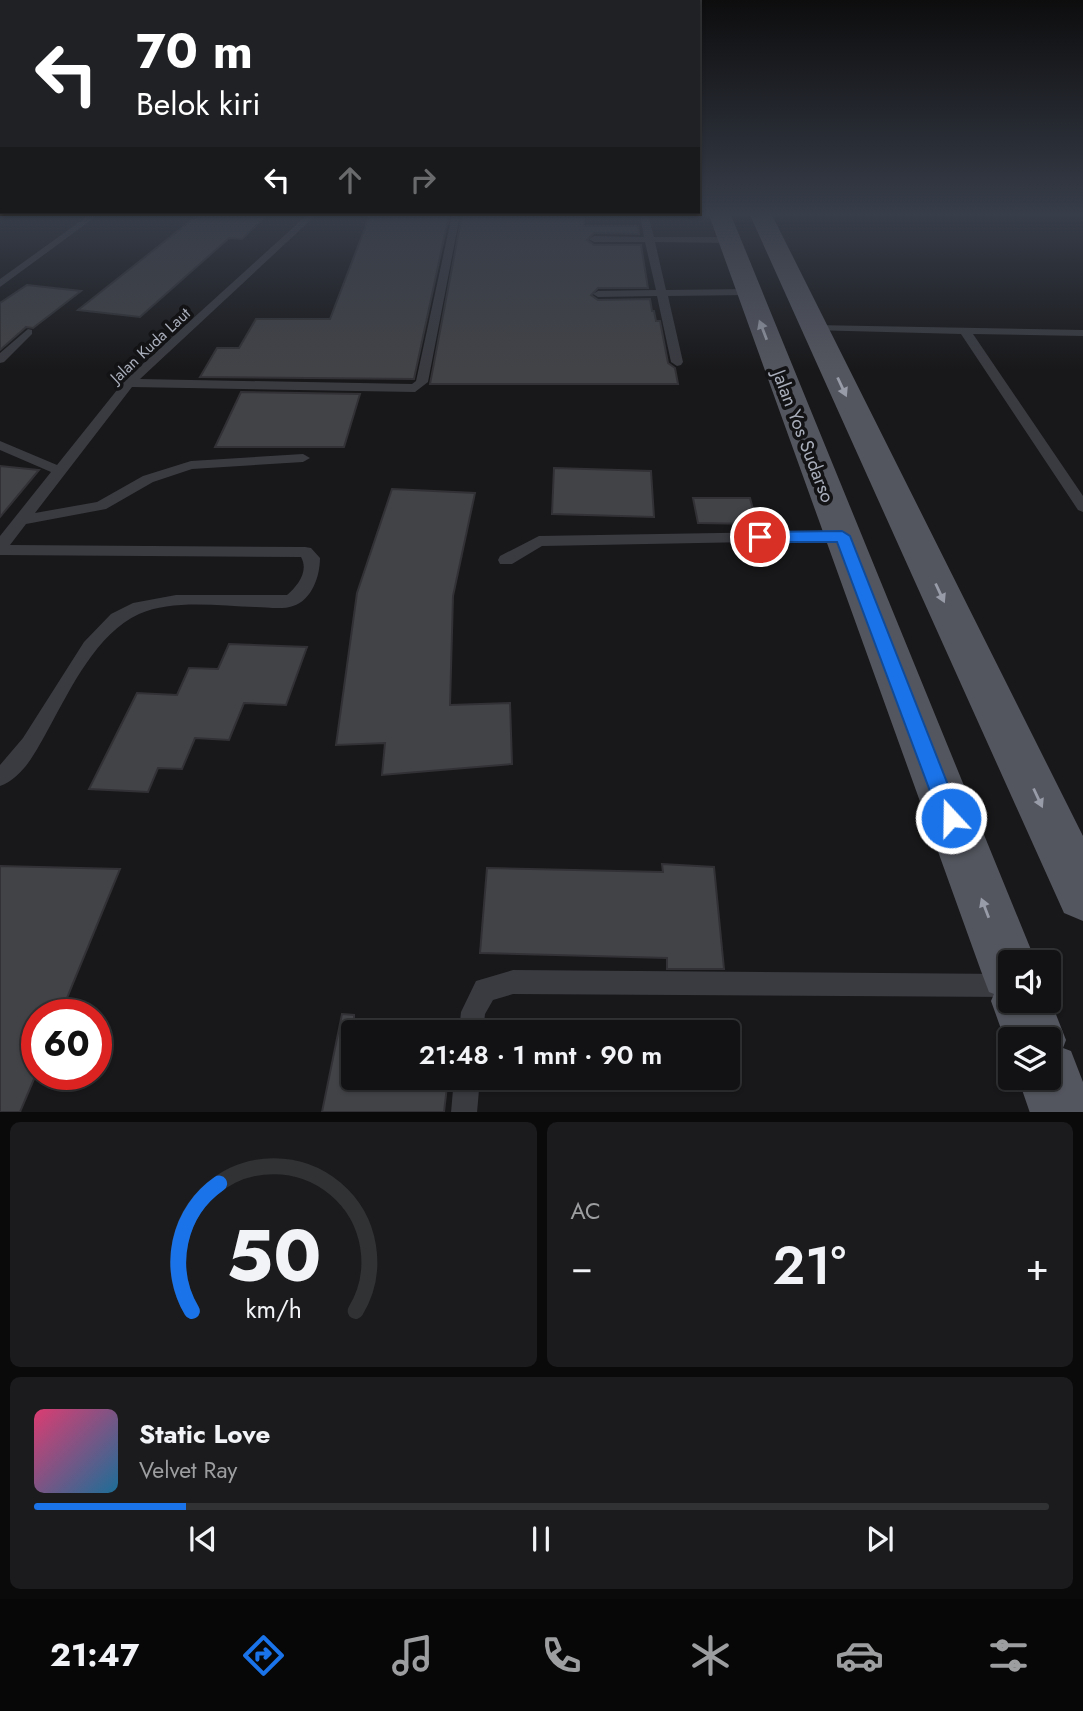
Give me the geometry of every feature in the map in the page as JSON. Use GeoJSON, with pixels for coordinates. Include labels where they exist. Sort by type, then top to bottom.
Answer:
{"type":"FeatureCollection","features":[{"type":"Feature","properties":{"kind":"main road","name":"Jalan Yos Sudarso"},"geometry":{"type":"LineString","coordinates":[[739,267],[1002,950]]}},
{"type":"Feature","properties":{"kind":"main road"},"geometry":{"type":"LineString","coordinates":[[785,267],[1083,894]]}},
{"type":"Feature","properties":{"kind":"main road"},"geometry":{"type":"LineString","coordinates":[[1054,1090],[1063,1112]]}},
{"type":"Feature","properties":{"kind":"lane"},"geometry":{"type":"LineString","coordinates":[[0,284],[23,267]]}},
{"type":"Feature","properties":{"kind":"lane","name":"Jalan Kuda Laut"},"geometry":{"type":"LineString","coordinates":[[0,549],[128,383],[255,267]]}},
{"type":"Feature","properties":{"kind":"lane"},"geometry":{"type":"LineString","coordinates":[[128,383],[415,388],[422,382],[445,267]]}},
{"type":"Feature","properties":{"kind":"lane"},"geometry":{"type":"LineString","coordinates":[[655,267],[677,362]]}},
{"type":"Feature","properties":{"kind":"lane"},"geometry":{"type":"LineString","coordinates":[[598,294],[748,292]]}},
{"type":"Feature","properties":{"kind":"lane"},"geometry":{"type":"LineString","coordinates":[[814,328],[1083,333]]}},
{"type":"Feature","properties":{"kind":"lane"},"geometry":{"type":"LineString","coordinates":[[965,331],[1083,506]]}},
{"type":"Feature","properties":{"kind":"lane"},"geometry":{"type":"LineString","coordinates":[[0,359],[28,332]]}},
{"type":"Feature","properties":{"kind":"lane"},"geometry":{"type":"LineString","coordinates":[[0,444],[60,471]]}},
{"type":"Feature","properties":{"kind":"lane"},"geometry":{"type":"LineString","coordinates":[[22,520],[101,506],[148,479],[191,464],[303,458]]}},
{"type":"Feature","properties":{"kind":"lane"},"geometry":{"type":"LineString","coordinates":[[506,560],[539,541],[842,536]]}},
{"type":"Feature","properties":{"kind":"lane"},"geometry":{"type":"LineString","coordinates":[[0,549],[305,552],[312,558],[312,567],[302,594],[290,601],[170,601],[140,607],[118,617],[101,635],[24,750],[0,777]]}},
{"type":"Feature","properties":{"kind":"lane"},"geometry":{"type":"LineString","coordinates":[[472,1020],[473,1012],[485,990],[513,982],[998,986]]}},
{"type":"Feature","properties":{"kind":"lane"},"geometry":{"type":"LineString","coordinates":[[464,1112],[466,1090]]}},
{"type":"Feature","properties":{"kind":"building"},"geometry":{"type":"Polygon","coordinates":[[[132,267],[196,267],[140,317],[78,310],[132,267]]]}},
{"type":"Feature","properties":{"kind":"building"},"geometry":{"type":"Polygon","coordinates":[[[350,267],[438,267],[414,379],[200,377],[217,348],[239,348],[256,319],[330,319],[350,267]]]}},
{"type":"Feature","properties":{"kind":"building"},"geometry":{"type":"Polygon","coordinates":[[[452,267],[645,267],[648,288],[598,288],[591,295],[598,300],[650,299],[656,321],[660,321],[668,363],[675,368],[678,384],[430,384],[452,267]]]}},
{"type":"Feature","properties":{"kind":"building"},"geometry":{"type":"Polygon","coordinates":[[[27,285],[81,291],[33,328],[26,327],[0,350],[0,303],[27,285]]]}},
{"type":"Feature","properties":{"kind":"building"},"geometry":{"type":"Polygon","coordinates":[[[241,392],[360,394],[344,447],[215,447],[241,392]]]}},
{"type":"Feature","properties":{"kind":"building"},"geometry":{"type":"Polygon","coordinates":[[[0,466],[39,470],[0,517],[0,466]]]}},
{"type":"Feature","properties":{"kind":"building"},"geometry":{"type":"Polygon","coordinates":[[[554,468],[651,471],[654,517],[552,514],[554,468]]]}},
{"type":"Feature","properties":{"kind":"building"},"geometry":{"type":"Polygon","coordinates":[[[392,489],[475,493],[453,596],[450,705],[510,703],[512,764],[382,775],[385,743],[336,745],[357,593],[392,489]]]}},
{"type":"Feature","properties":{"kind":"building"},"geometry":{"type":"Polygon","coordinates":[[[693,498],[750,498],[757,524],[698,523],[693,498]]]}},
{"type":"Feature","properties":{"kind":"building"},"geometry":{"type":"Polygon","coordinates":[[[229,644],[307,647],[286,705],[244,703],[229,740],[195,738],[182,769],[158,768],[148,792],[89,789],[137,693],[177,695],[189,668],[218,669],[229,644]]]}},
{"type":"Feature","properties":{"kind":"building"},"geometry":{"type":"Polygon","coordinates":[[[662,864],[714,867],[724,969],[667,969],[667,958],[480,953],[487,868],[663,872],[662,864]]]}},
{"type":"Feature","properties":{"kind":"building"},"geometry":{"type":"Polygon","coordinates":[[[0,866],[120,869],[67,999],[21,999],[21,1090],[29,1090],[20,1112],[0,1112],[0,866]]]}},
{"type":"Feature","properties":{"kind":"building"},"geometry":{"type":"Polygon","coordinates":[[[342,1014],[354,1015],[354,1020],[341,1020],[341,1090],[447,1090],[444,1112],[322,1112],[342,1014]]]}},
{"type":"Feature","properties":{"kind":"route"},"geometry":{"type":"LineString","coordinates":[[760,537],[842,536],[951,818]]}}]}
